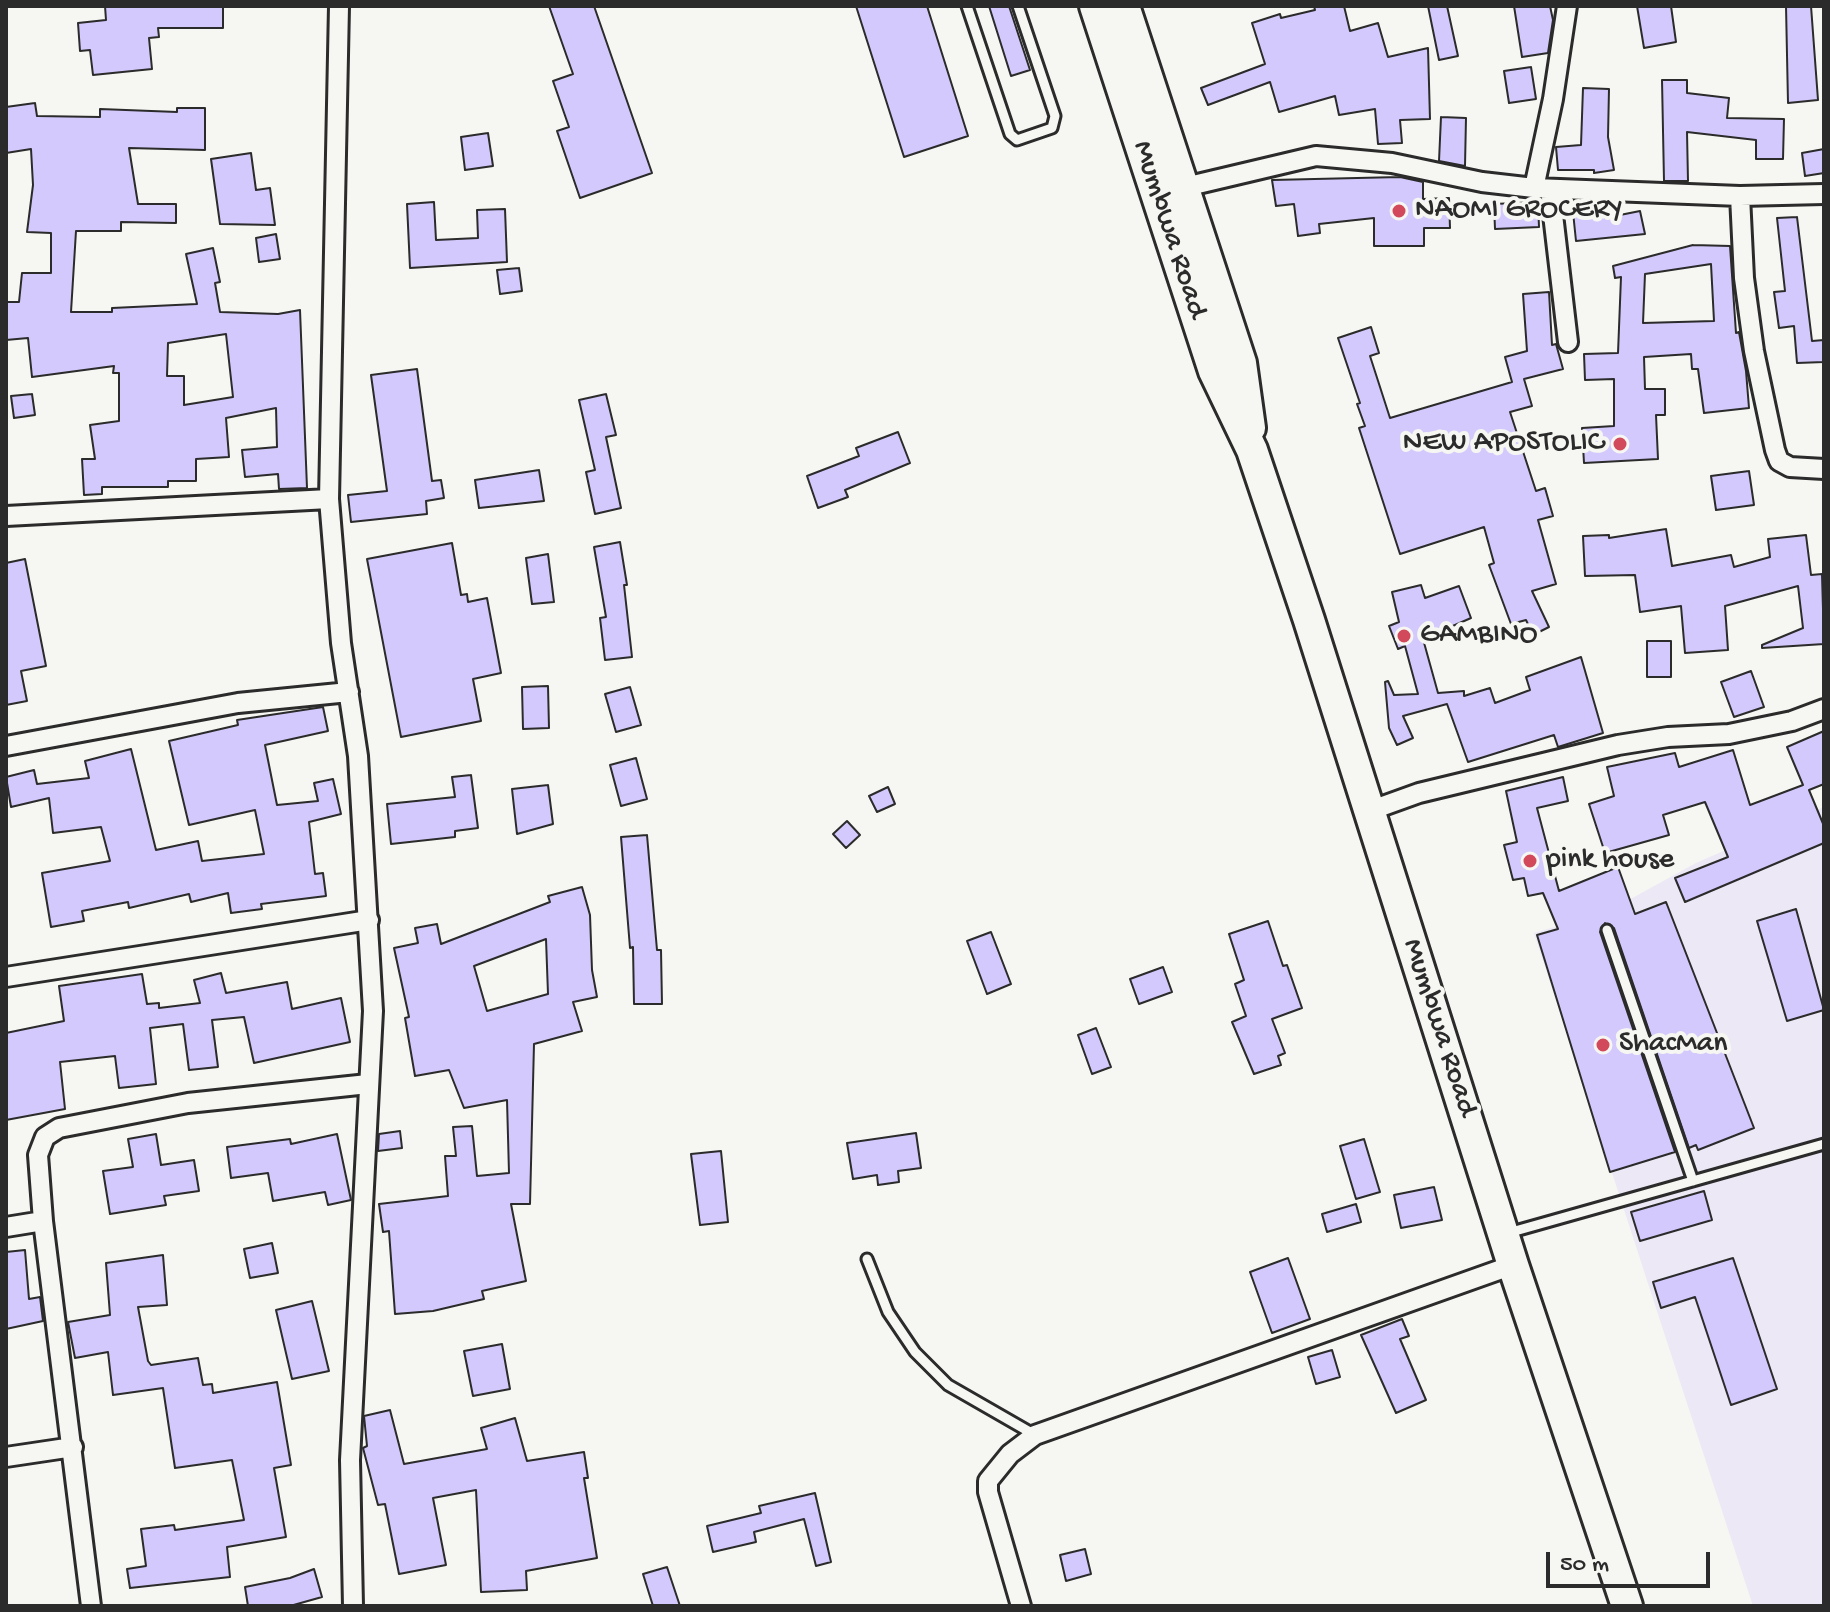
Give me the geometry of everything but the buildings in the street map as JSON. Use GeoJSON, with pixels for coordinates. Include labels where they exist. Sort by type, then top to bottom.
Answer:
{"type":"FeatureCollection","features":[{"type":"Feature","properties":{"kind":"main road","name":"Mumbwa Road"},"geometry":{"type":"LineString","coordinates":[[1095,6],[1209,359],[1252,450],[1503,1235],[1627,1606]]}},
{"type":"Feature","properties":{"kind":"main road","name":"Mumbwa Road"},"geometry":{"type":"LineString","coordinates":[[1124,6],[1241,363],[1252,450]]}},
{"type":"Feature","properties":{"kind":"street"},"geometry":{"type":"LineString","coordinates":[[339,6],[329,499],[341,643],[358,756],[373,1011],[350,1460],[353,1606]]}},
{"type":"Feature","properties":{"kind":"street"},"geometry":{"type":"LineString","coordinates":[[1567,6],[1542,188],[1568,342]]}},
{"type":"Feature","properties":{"kind":"street"},"geometry":{"type":"LineString","coordinates":[[1185,187],[1316,156],[1392,163],[1482,182],[1542,188],[1740,196],[1824,194]]}},
{"type":"Feature","properties":{"kind":"street"},"geometry":{"type":"LineString","coordinates":[[1740,196],[1744,278],[1754,351],[1775,450],[1779,461],[1790,467],[1824,469]]}},
{"type":"Feature","properties":{"kind":"street"},"geometry":{"type":"LineString","coordinates":[[6,516],[329,499]]}},
{"type":"Feature","properties":{"kind":"street"},"geometry":{"type":"LineString","coordinates":[[6,746],[238,703],[349,692]]}},
{"type":"Feature","properties":{"kind":"street"},"geometry":{"type":"LineString","coordinates":[[1369,811],[1419,793],[1618,745],[1668,737],[1729,734],[1792,721],[1824,709]]}},
{"type":"Feature","properties":{"kind":"street"},"geometry":{"type":"LineString","coordinates":[[6,977],[369,920]]}},
{"type":"Feature","properties":{"kind":"street"},"geometry":{"type":"LineString","coordinates":[[91,1606],[43,1221],[38,1155],[45,1137],[59,1128],[188,1103],[368,1084]]}},
{"type":"Feature","properties":{"kind":"street"},"geometry":{"type":"LineString","coordinates":[[6,1227],[43,1221]]}},
{"type":"Feature","properties":{"kind":"street"},"geometry":{"type":"LineString","coordinates":[[1021,1606],[988,1492],[988,1481],[1010,1454],[1035,1435],[1513,1265]]}},
{"type":"Feature","properties":{"kind":"street"},"geometry":{"type":"LineString","coordinates":[[6,1457],[73,1447]]}},
{"type":"Feature","properties":{"kind":"lane"},"geometry":{"type":"LineString","coordinates":[[967,6],[1010,134],[1017,140],[1052,128],[1055,116],[1018,6]]}},
{"type":"Feature","properties":{"kind":"lane"},"geometry":{"type":"LineString","coordinates":[[1607,930],[1693,1181]]}},
{"type":"Feature","properties":{"kind":"lane"},"geometry":{"type":"LineString","coordinates":[[1503,1235],[1824,1144]]}},
{"type":"Feature","properties":{"kind":"lane"},"geometry":{"type":"LineString","coordinates":[[867,1259],[888,1312],[915,1352],[948,1385],[1035,1435]]}},
{"type":"Feature","properties":{"kind":"shaded area"},"geometry":{"type":"Polygon","coordinates":[[[1824,807],[1824,1606],[1753,1606],[1534,933],[1607,912],[1696,863],[1824,807]]]}},
{"type":"Feature","properties":{"kind":"place","name":"NAOMI GROCERY"},"geometry":{"type":"Point","coordinates":[1399,211]}},
{"type":"Feature","properties":{"kind":"place","name":"NEW APOSTOLIC"},"geometry":{"type":"Point","coordinates":[1620,444]}},
{"type":"Feature","properties":{"kind":"place","name":"GAMBINO"},"geometry":{"type":"Point","coordinates":[1404,636]}},
{"type":"Feature","properties":{"kind":"place","name":"pink house"},"geometry":{"type":"Point","coordinates":[1530,861]}},
{"type":"Feature","properties":{"kind":"place","name":"ShacMan"},"geometry":{"type":"Point","coordinates":[1603,1045]}}]}
